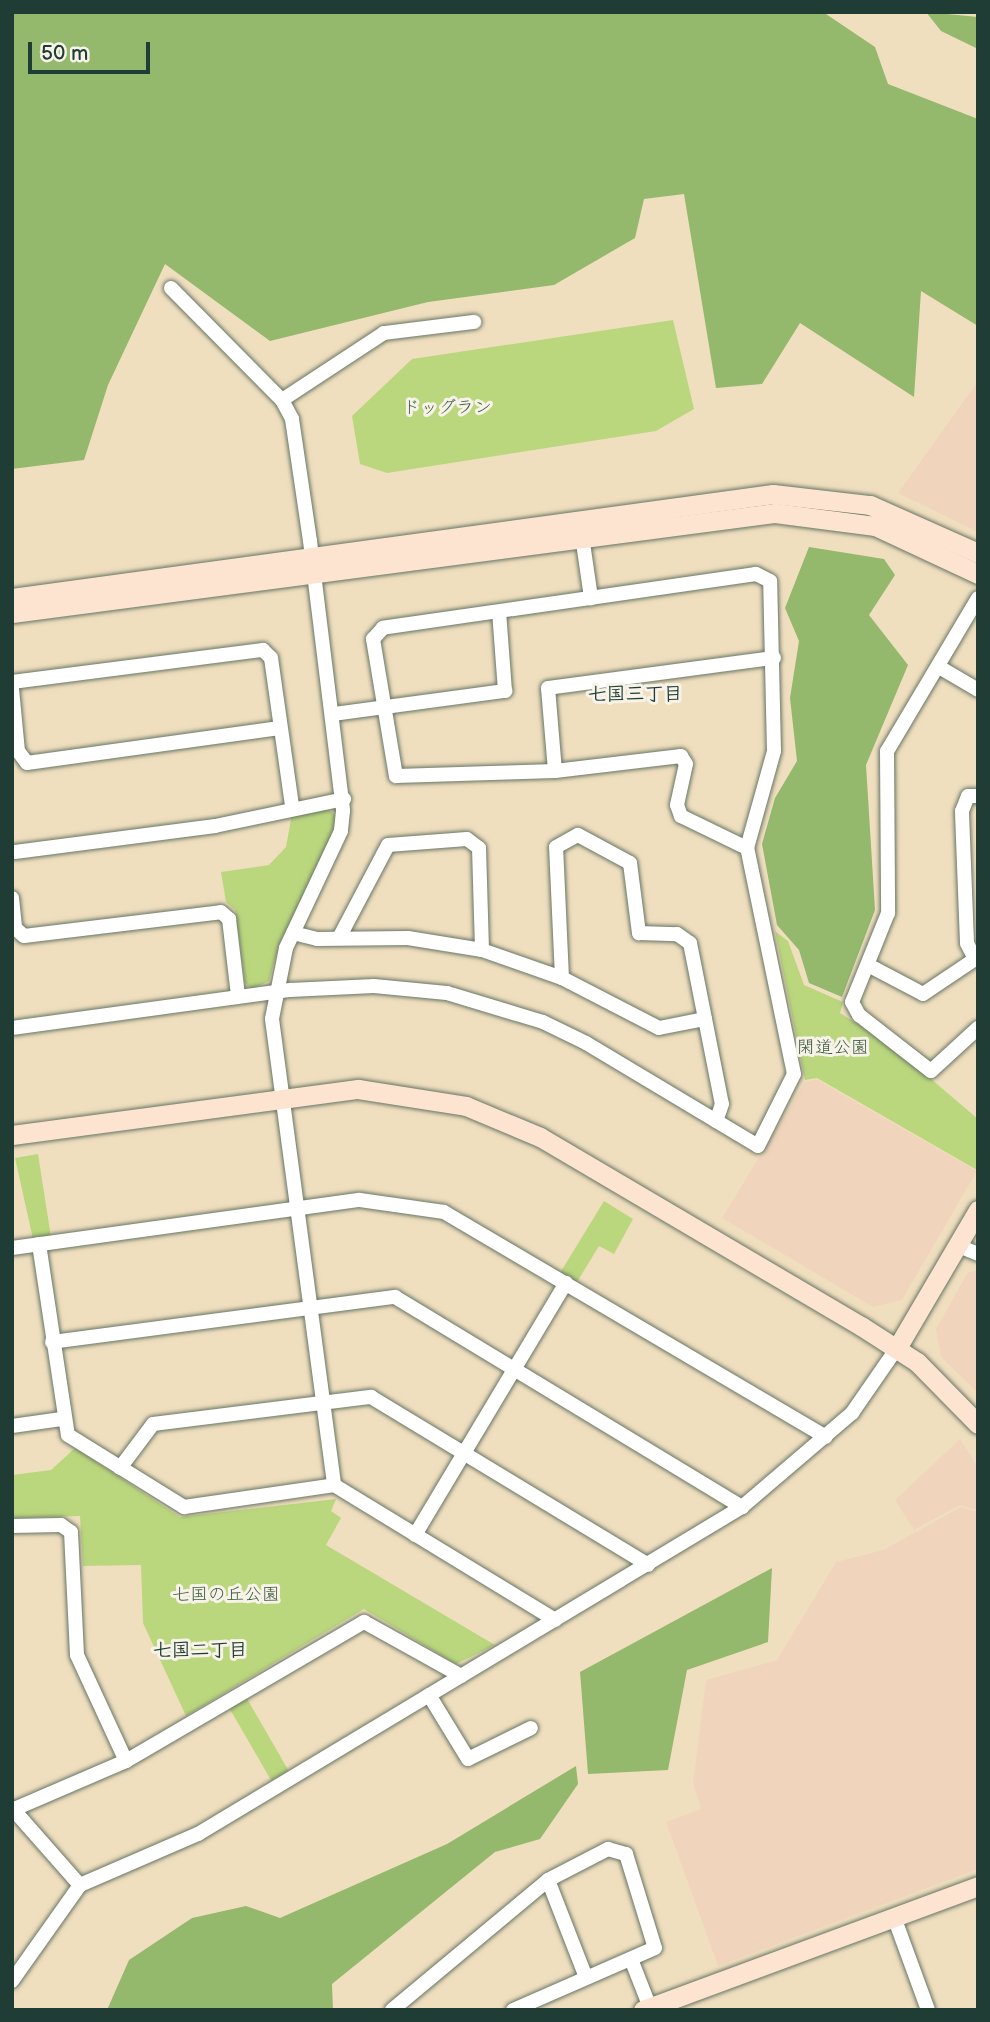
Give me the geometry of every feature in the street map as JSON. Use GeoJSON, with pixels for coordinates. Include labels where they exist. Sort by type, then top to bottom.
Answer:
{"type":"FeatureCollection","features":[{"type":"Feature","properties":{"kind":"street"},"geometry":{"type":"LineString","coordinates":[[171,288],[282,400],[292,419],[314,565],[344,799],[341,831],[293,933],[273,994],[281,1097],[334,1485]]}},
{"type":"Feature","properties":{"kind":"street"},"geometry":{"type":"LineString","coordinates":[[282,400],[384,333],[474,322]]}},
{"type":"Feature","properties":{"kind":"street"},"geometry":{"type":"LineString","coordinates":[[12,613],[773,494],[870,505],[978,553]]}},
{"type":"Feature","properties":{"kind":"street"},"geometry":{"type":"LineString","coordinates":[[12,597],[582,536],[729,516],[816,515],[902,535],[978,574]]}},
{"type":"Feature","properties":{"kind":"street"},"geometry":{"type":"LineString","coordinates":[[582,536],[591,598]]}},
{"type":"Feature","properties":{"kind":"street"},"geometry":{"type":"LineString","coordinates":[[12,1028],[238,996],[374,986],[490,1004],[586,1043],[758,1146],[793,1082],[747,848],[774,751],[774,586],[764,577],[591,598],[377,630],[382,707],[391,768],[400,778],[555,771],[681,756],[686,764],[677,805],[681,816],[747,848]]}},
{"type":"Feature","properties":{"kind":"street"},"geometry":{"type":"LineString","coordinates":[[978,598],[887,751],[889,906],[852,1009],[928,1070],[939,1068],[978,1028]]}},
{"type":"Feature","properties":{"kind":"street"},"geometry":{"type":"LineString","coordinates":[[334,714],[505,691],[499,612]]}},
{"type":"Feature","properties":{"kind":"street"},"geometry":{"type":"LineString","coordinates":[[12,682],[257,649],[271,658],[292,806]]}},
{"type":"Feature","properties":{"kind":"street"},"geometry":{"type":"LineString","coordinates":[[555,771],[548,688],[774,658]]}},
{"type":"Feature","properties":{"kind":"street"},"geometry":{"type":"LineString","coordinates":[[939,667],[978,690]]}},
{"type":"Feature","properties":{"kind":"street"},"geometry":{"type":"LineString","coordinates":[[12,689],[18,751],[27,763],[280,728]]}},
{"type":"Feature","properties":{"kind":"street"},"geometry":{"type":"LineString","coordinates":[[868,965],[923,993],[976,958],[967,943],[962,811],[968,796],[978,796]]}},
{"type":"Feature","properties":{"kind":"street"},"geometry":{"type":"LineString","coordinates":[[13,854],[215,826],[292,806],[344,799]]}},
{"type":"Feature","properties":{"kind":"street"},"geometry":{"type":"LineString","coordinates":[[562,978],[556,848],[578,835],[630,863],[639,933],[687,939],[722,1104],[716,1121]]}},
{"type":"Feature","properties":{"kind":"street"},"geometry":{"type":"LineString","coordinates":[[339,938],[388,845],[467,839],[479,848],[482,950]]}},
{"type":"Feature","properties":{"kind":"street"},"geometry":{"type":"LineString","coordinates":[[12,898],[15,928],[24,936],[221,912],[229,919],[238,996]]}},
{"type":"Feature","properties":{"kind":"street"},"geometry":{"type":"LineString","coordinates":[[293,933],[339,938],[408,937],[482,950],[562,978],[659,1028],[705,1019]]}},
{"type":"Feature","properties":{"kind":"street"},"geometry":{"type":"LineString","coordinates":[[12,1135],[281,1097],[398,1091],[496,1116],[897,1348],[978,1424]]}},
{"type":"Feature","properties":{"kind":"street"},"geometry":{"type":"LineString","coordinates":[[12,1248],[371,1201],[450,1214],[826,1437]]}},
{"type":"Feature","properties":{"kind":"street"},"geometry":{"type":"LineString","coordinates":[[12,1981],[80,1885],[198,1833],[741,1507],[826,1437],[870,1392],[978,1210]]}},
{"type":"Feature","properties":{"kind":"street"},"geometry":{"type":"LineString","coordinates":[[39,1244],[62,1419],[68,1435],[184,1507],[334,1485],[555,1620]]}},
{"type":"Feature","properties":{"kind":"street"},"geometry":{"type":"LineString","coordinates":[[956,1244],[978,1254]]}},
{"type":"Feature","properties":{"kind":"street"},"geometry":{"type":"LineString","coordinates":[[415,1535],[566,1283]]}},
{"type":"Feature","properties":{"kind":"street"},"geometry":{"type":"LineString","coordinates":[[52,1342],[395,1297],[514,1366],[741,1507]]}},
{"type":"Feature","properties":{"kind":"street"},"geometry":{"type":"LineString","coordinates":[[120,1468],[153,1424],[322,1400],[371,1397],[465,1451],[648,1564]]}},
{"type":"Feature","properties":{"kind":"street"},"geometry":{"type":"LineString","coordinates":[[12,1426],[62,1419]]}},
{"type":"Feature","properties":{"kind":"street"},"geometry":{"type":"LineString","coordinates":[[12,1526],[61,1525],[71,1532],[77,1655],[126,1762]]}},
{"type":"Feature","properties":{"kind":"street"},"geometry":{"type":"LineString","coordinates":[[80,1885],[13,1809],[126,1762],[364,1622],[461,1676]]}},
{"type":"Feature","properties":{"kind":"street"},"geometry":{"type":"LineString","coordinates":[[429,1695],[468,1759],[531,1728]]}},
{"type":"Feature","properties":{"kind":"street"},"geometry":{"type":"LineString","coordinates":[[392,2010],[548,1880],[608,1849],[626,1854],[657,1943],[631,1959],[585,1975],[513,2010]]}},
{"type":"Feature","properties":{"kind":"street"},"geometry":{"type":"LineString","coordinates":[[548,1880],[585,1975]]}},
{"type":"Feature","properties":{"kind":"street"},"geometry":{"type":"LineString","coordinates":[[631,1959],[648,2009],[894,1917],[976,1891]]}},
{"type":"Feature","properties":{"kind":"street"},"geometry":{"type":"LineString","coordinates":[[894,1917],[928,2010]]}},
{"type":"Feature","properties":{"kind":"shaded area"},"geometry":{"type":"Polygon","coordinates":[[[978,381],[978,532],[898,493],[978,381]]]}},
{"type":"Feature","properties":{"kind":"shaded area"},"geometry":{"type":"Polygon","coordinates":[[[816,1079],[977,1171],[902,1300],[873,1307],[722,1218],[805,1082],[816,1079]]]}},
{"type":"Feature","properties":{"kind":"shaded area"},"geometry":{"type":"Polygon","coordinates":[[[978,1270],[978,1393],[941,1357],[936,1329],[968,1272],[978,1270]]]}},
{"type":"Feature","properties":{"kind":"shaded area"},"geometry":{"type":"Polygon","coordinates":[[[960,1439],[978,1467],[978,1511],[960,1505],[914,1530],[895,1500],[960,1439]]]}},
{"type":"Feature","properties":{"kind":"shaded area"},"geometry":{"type":"Polygon","coordinates":[[[961,1507],[978,1512],[978,1869],[718,1966],[666,1822],[701,1809],[693,1783],[706,1680],[777,1660],[836,1562],[883,1550],[961,1507]]]}},
{"type":"Feature","properties":{"kind":"green space"},"geometry":{"type":"Polygon","coordinates":[[[12,12],[823,12],[875,47],[888,84],[978,119],[978,326],[921,291],[914,397],[800,323],[762,384],[716,388],[684,194],[644,199],[635,238],[554,285],[428,302],[270,341],[165,264],[108,385],[84,460],[12,469],[12,12]]]}},
{"type":"Feature","properties":{"kind":"green space"},"geometry":{"type":"Polygon","coordinates":[[[926,12],[978,17],[978,49],[941,31],[926,12]]]}},
{"type":"Feature","properties":{"kind":"green space","name":"ドッグラン"},"geometry":{"type":"Polygon","coordinates":[[[673,320],[694,409],[656,431],[387,473],[360,464],[352,416],[412,359],[673,320]]]}},
{"type":"Feature","properties":{"kind":"green space"},"geometry":{"type":"Polygon","coordinates":[[[809,547],[884,559],[895,575],[869,615],[908,665],[866,765],[875,910],[842,997],[809,983],[799,950],[777,925],[762,844],[775,798],[797,761],[790,698],[799,641],[785,608],[809,547]]]}},
{"type":"Feature","properties":{"kind":"green space"},"geometry":{"type":"Polygon","coordinates":[[[327,808],[337,817],[325,854],[279,945],[269,981],[252,989],[245,983],[235,910],[226,902],[221,872],[269,865],[286,847],[292,814],[327,808]]]}},
{"type":"Feature","properties":{"kind":"green space","name":"閑道公園"},"geometry":{"type":"Polygon","coordinates":[[[775,931],[788,941],[804,985],[843,1002],[840,1013],[890,1044],[978,1119],[977,1170],[817,1078],[805,1080],[775,931]]]}},
{"type":"Feature","properties":{"kind":"green space"},"geometry":{"type":"Polygon","coordinates":[[[38,1154],[51,1237],[33,1239],[15,1158],[38,1154]]]}},
{"type":"Feature","properties":{"kind":"green space"},"geometry":{"type":"Polygon","coordinates":[[[604,1201],[633,1219],[614,1254],[599,1246],[577,1282],[560,1273],[604,1201]]]}},
{"type":"Feature","properties":{"kind":"green space","name":"七国の丘公園"},"geometry":{"type":"Polygon","coordinates":[[[75,1448],[180,1517],[336,1499],[331,1511],[341,1518],[326,1545],[495,1645],[456,1664],[364,1609],[186,1716],[143,1623],[141,1565],[83,1566],[80,1516],[12,1518],[12,1475],[51,1470],[75,1448]]]}},
{"type":"Feature","properties":{"kind":"green space"},"geometry":{"type":"Polygon","coordinates":[[[772,1568],[768,1642],[687,1670],[668,1770],[588,1774],[580,1672],[772,1568]]]}},
{"type":"Feature","properties":{"kind":"green space"},"geometry":{"type":"Polygon","coordinates":[[[246,1697],[288,1771],[271,1781],[229,1707],[246,1697]]]}},
{"type":"Feature","properties":{"kind":"green space"},"geometry":{"type":"Polygon","coordinates":[[[576,1766],[578,1784],[540,1839],[495,1852],[332,1984],[333,2010],[107,2010],[129,1960],[192,1918],[246,1906],[280,1918],[447,1844],[576,1766]]]}},
{"type":"Feature","properties":{"kind":"district","name":"七国三丁目"},"geometry":{"type":"Point","coordinates":[635,695]}},
{"type":"Feature","properties":{"kind":"district","name":"七国二丁目"},"geometry":{"type":"Point","coordinates":[200,1651]}}]}
